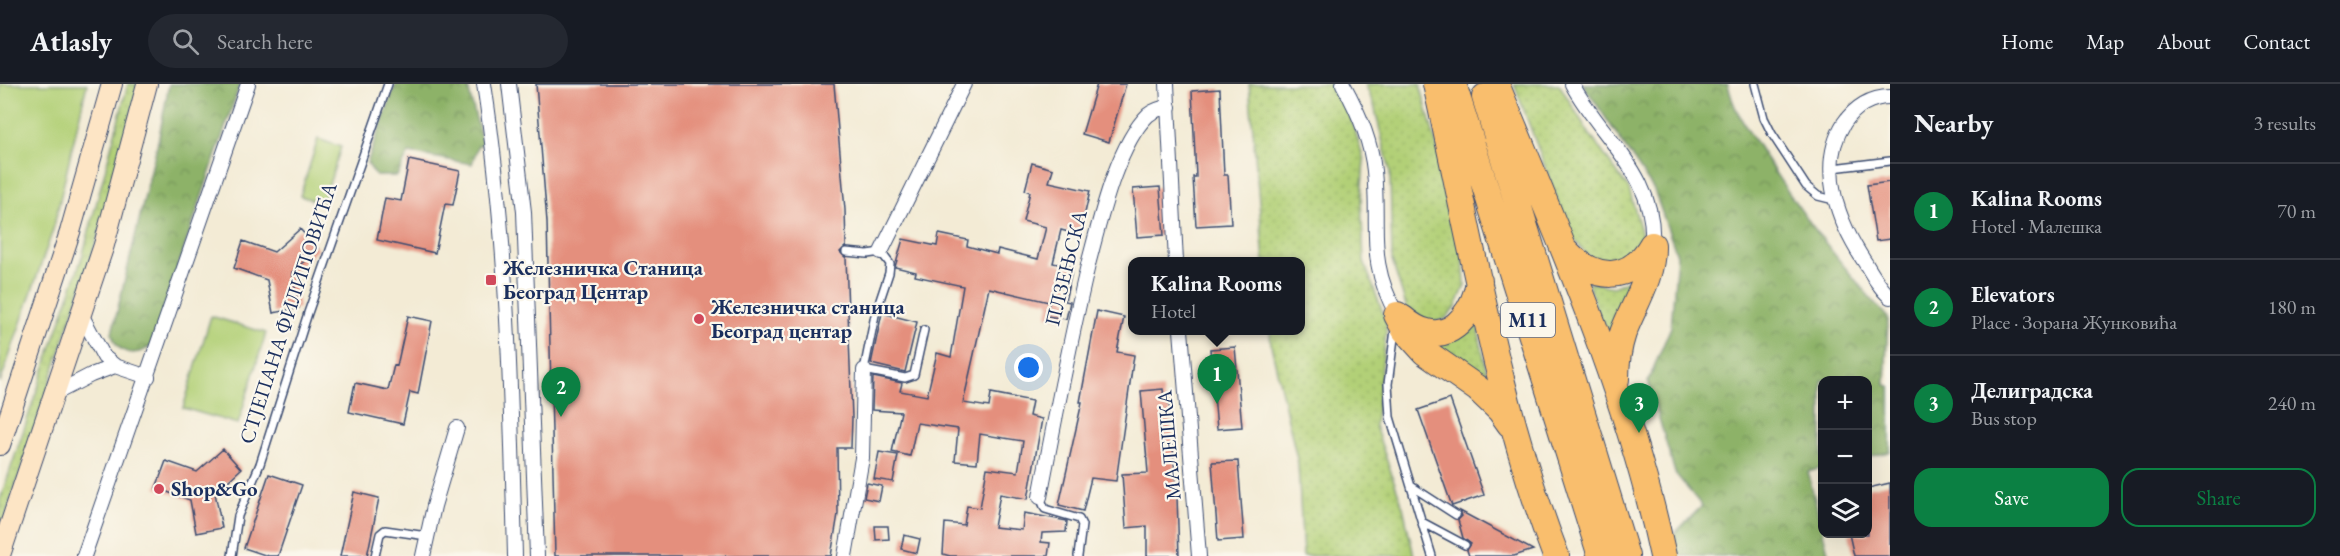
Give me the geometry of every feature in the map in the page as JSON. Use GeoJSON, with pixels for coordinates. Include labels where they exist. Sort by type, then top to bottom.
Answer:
{"type":"FeatureCollection","features":[{"type":"Feature","properties":{"kind":"highway"},"geometry":{"type":"LineString","coordinates":[[1436,84],[1497,360],[1543,522],[1556,556]]}},
{"type":"Feature","properties":{"kind":"highway","name":"M11"},"geometry":{"type":"LineString","coordinates":[[1453,84],[1601,556]]}},
{"type":"Feature","properties":{"kind":"highway","name":"M11"},"geometry":{"type":"LineString","coordinates":[[1481,84],[1626,556]]}},
{"type":"Feature","properties":{"kind":"highway"},"geometry":{"type":"LineString","coordinates":[[1496,84],[1563,248],[1615,388],[1639,461],[1663,556]]}},
{"type":"Feature","properties":{"kind":"highway"},"geometry":{"type":"LineString","coordinates":[[1563,248],[1583,267],[1594,272],[1612,274],[1631,267],[1652,245]]}},
{"type":"Feature","properties":{"kind":"highway"},"geometry":{"type":"LineString","coordinates":[[1615,388],[1619,345],[1645,284],[1651,264],[1652,245]]}},
{"type":"Feature","properties":{"kind":"highway"},"geometry":{"type":"LineString","coordinates":[[1397,315],[1410,325],[1429,333],[1449,329],[1471,308],[1478,289],[1479,278]]}},
{"type":"Feature","properties":{"kind":"highway"},"geometry":{"type":"LineString","coordinates":[[1397,315],[1405,330],[1420,348],[1432,359],[1478,388],[1500,410],[1516,432]]}},
{"type":"Feature","properties":{"kind":"main road"},"geometry":{"type":"LineString","coordinates":[[0,445],[70,232],[112,84]]}},
{"type":"Feature","properties":{"kind":"main road"},"geometry":{"type":"LineString","coordinates":[[0,555],[82,316],[104,245],[147,84]]}},
{"type":"Feature","properties":{"kind":"street"},"geometry":{"type":"LineString","coordinates":[[84,556],[248,84]]}},
{"type":"Feature","properties":{"kind":"street"},"geometry":{"type":"LineString","coordinates":[[484,84],[497,185],[505,278],[515,556]]}},
{"type":"Feature","properties":{"kind":"street"},"geometry":{"type":"LineString","coordinates":[[509,84],[524,213],[537,556]]}},
{"type":"Feature","properties":{"kind":"street"},"geometry":{"type":"LineString","coordinates":[[881,252],[964,84]]}},
{"type":"Feature","properties":{"kind":"street"},"geometry":{"type":"LineString","coordinates":[[1167,84],[1176,257]]}},
{"type":"Feature","properties":{"kind":"street"},"geometry":{"type":"LineString","coordinates":[[1343,84],[1360,119],[1371,154],[1376,260],[1383,287],[1397,315]]}},
{"type":"Feature","properties":{"kind":"street"},"geometry":{"type":"LineString","coordinates":[[1572,84],[1625,160],[1647,197],[1652,214],[1652,245]]}},
{"type":"Feature","properties":{"kind":"street"},"geometry":{"type":"LineString","coordinates":[[1890,97],[1872,99],[1848,118],[1836,138],[1833,168],[1834,200],[1841,220],[1854,247],[1890,297]]}},
{"type":"Feature","properties":{"kind":"street","name":"ПЛЗЕЊСКА"},"geometry":{"type":"LineString","coordinates":[[1040,497],[1071,334],[1105,199],[1120,162],[1140,124],[1159,108],[1169,106]]}},
{"type":"Feature","properties":{"kind":"street"},"geometry":{"type":"LineString","coordinates":[[82,316],[95,345],[115,366],[148,376]]}},
{"type":"Feature","properties":{"kind":"street","name":"МАЛЕШКА"},"geometry":{"type":"LineString","coordinates":[[1181,335],[1199,556]]}},
{"type":"Feature","properties":{"kind":"street"},"geometry":{"type":"LineString","coordinates":[[56,393],[91,375],[115,366]]}},
{"type":"Feature","properties":{"kind":"street"},"geometry":{"type":"LineString","coordinates":[[845,556],[862,458],[864,370]]}},
{"type":"Feature","properties":{"kind":"street"},"geometry":{"type":"LineString","coordinates":[[423,556],[457,428]]}},
{"type":"Feature","properties":{"kind":"lane","name":"СТЈЕПАНА ФИЛИПОВИЋА"},"geometry":{"type":"LineString","coordinates":[[232,556],[238,516],[260,464],[308,313],[388,84]]}},
{"type":"Feature","properties":{"kind":"lane"},"geometry":{"type":"LineString","coordinates":[[1755,84],[1764,118],[1772,134],[1806,186],[1818,196],[1834,200]]}},
{"type":"Feature","properties":{"kind":"lane"},"geometry":{"type":"LineString","coordinates":[[1833,168],[1890,162]]}},
{"type":"Feature","properties":{"kind":"lane"},"geometry":{"type":"LineString","coordinates":[[846,252],[867,254],[881,252],[890,264],[875,315],[864,370],[905,378],[914,375],[924,330]]}},
{"type":"Feature","properties":{"kind":"lane"},"geometry":{"type":"LineString","coordinates":[[1397,315],[1390,363],[1388,402],[1395,438],[1432,554],[1439,556]]}},
{"type":"Feature","properties":{"kind":"lane"},"geometry":{"type":"LineString","coordinates":[[1411,486],[1456,515]]}},
{"type":"Feature","properties":{"kind":"lane"},"geometry":{"type":"LineString","coordinates":[[1040,497],[1045,510],[1079,519],[1082,525],[1078,556]]}},
{"type":"Feature","properties":{"kind":"lane"},"geometry":{"type":"LineString","coordinates":[[1422,522],[1466,545]]}},
{"type":"Feature","properties":{"kind":"lane"},"geometry":{"type":"LineString","coordinates":[[375,556],[380,534],[385,530],[427,536]]}},
{"type":"Feature","properties":{"kind":"green space"},"geometry":{"type":"Polygon","coordinates":[[[0,84],[87,84],[53,230],[0,383],[0,84]]]}},
{"type":"Feature","properties":{"kind":"green space"},"geometry":{"type":"Polygon","coordinates":[[[128,84],[139,84],[110,200],[0,533],[0,500],[83,254],[128,84]]]}},
{"type":"Feature","properties":{"kind":"green space"},"geometry":{"type":"Polygon","coordinates":[[[169,84],[240,84],[151,346],[133,353],[122,350],[114,340],[112,333],[159,137],[169,84]]]}},
{"type":"Feature","properties":{"kind":"green space"},"geometry":{"type":"Polygon","coordinates":[[[396,84],[467,84],[483,145],[478,145],[472,164],[409,153],[397,176],[376,176],[367,163],[396,84]]]}},
{"type":"Feature","properties":{"kind":"green space"},"geometry":{"type":"Polygon","coordinates":[[[1249,84],[1334,84],[1352,121],[1364,160],[1361,199],[1364,262],[1387,324],[1375,426],[1403,507],[1414,556],[1303,556],[1298,463],[1270,335],[1305,335],[1305,257],[1264,257],[1249,84]]]}},
{"type":"Feature","properties":{"kind":"green space"},"geometry":{"type":"Polygon","coordinates":[[[1365,84],[1420,84],[1462,240],[1465,285],[1456,307],[1445,319],[1430,323],[1407,309],[1392,261],[1390,172],[1374,105],[1365,84]]]}},
{"type":"Feature","properties":{"kind":"green space"},"geometry":{"type":"Polygon","coordinates":[[[1514,84],[1559,84],[1590,135],[1629,189],[1642,235],[1629,257],[1606,266],[1587,255],[1570,234],[1514,84]]]}},
{"type":"Feature","properties":{"kind":"green space"},"geometry":{"type":"Polygon","coordinates":[[[1583,84],[1728,84],[1741,118],[1804,215],[1853,278],[1888,318],[1885,385],[1890,386],[1890,452],[1872,456],[1872,376],[1818,376],[1818,469],[1808,472],[1818,512],[1818,538],[1824,538],[1829,556],[1675,556],[1670,538],[1702,506],[1675,473],[1648,381],[1671,327],[1677,255],[1654,190],[1583,84]]]}},
{"type":"Feature","properties":{"kind":"green space"},"geometry":{"type":"Polygon","coordinates":[[[318,139],[341,147],[323,203],[300,196],[318,139]]]}},
{"type":"Feature","properties":{"kind":"green space"},"geometry":{"type":"Polygon","coordinates":[[[1640,275],[1609,348],[1588,282],[1613,287],[1640,275]]]}},
{"type":"Feature","properties":{"kind":"green space"},"geometry":{"type":"Polygon","coordinates":[[[211,316],[266,333],[238,424],[183,408],[211,316]]]}},
{"type":"Feature","properties":{"kind":"green space"},"geometry":{"type":"Polygon","coordinates":[[[1476,319],[1488,379],[1435,345],[1476,319]]]}},
{"type":"Feature","properties":{"kind":"building","name":"Железничка станица Београд центар"},"geometry":{"type":"Polygon","coordinates":[[[536,84],[834,84],[845,210],[846,246],[840,252],[846,258],[852,418],[851,448],[837,448],[838,514],[831,556],[555,556],[547,222],[536,84]]]}},
{"type":"Feature","properties":{"kind":"building"},"geometry":{"type":"Polygon","coordinates":[[[1097,84],[1126,84],[1109,142],[1082,134],[1097,84]]]}},
{"type":"Feature","properties":{"kind":"building"},"geometry":{"type":"Polygon","coordinates":[[[1220,89],[1224,175],[1228,175],[1231,224],[1196,226],[1192,91],[1220,89]]]}},
{"type":"Feature","properties":{"kind":"building"},"geometry":{"type":"Polygon","coordinates":[[[409,160],[460,171],[453,205],[445,204],[435,253],[377,240],[385,198],[401,201],[409,160]]]}},
{"type":"Feature","properties":{"kind":"building"},"geometry":{"type":"Polygon","coordinates":[[[1032,163],[1053,169],[1049,182],[1090,191],[1080,235],[1061,230],[1053,263],[1073,267],[1065,301],[1070,302],[1066,319],[1047,316],[1049,302],[989,288],[963,403],[989,407],[991,393],[1032,401],[1029,416],[1042,419],[1028,499],[1000,494],[994,527],[1022,530],[1024,513],[1067,521],[1066,532],[1042,533],[1041,542],[1050,543],[1048,556],[950,556],[943,554],[945,523],[964,525],[967,506],[980,508],[987,468],[1018,472],[1023,441],[980,434],[977,463],[955,461],[958,429],[917,423],[910,456],[892,452],[901,412],[872,410],[873,377],[902,383],[900,391],[927,396],[937,353],[951,357],[963,286],[915,276],[916,272],[895,267],[903,239],[937,246],[939,234],[968,240],[967,246],[997,254],[998,249],[1038,259],[1046,227],[1023,221],[1030,192],[1025,190],[1032,163]]]}},
{"type":"Feature","properties":{"kind":"building"},"geometry":{"type":"Polygon","coordinates":[[[1890,182],[1890,239],[1876,241],[1867,185],[1890,182]]]}},
{"type":"Feature","properties":{"kind":"building"},"geometry":{"type":"Polygon","coordinates":[[[1160,187],[1164,235],[1137,237],[1133,189],[1160,187]]]}},
{"type":"Feature","properties":{"kind":"building"},"geometry":{"type":"Polygon","coordinates":[[[300,229],[318,249],[292,272],[299,308],[273,313],[267,280],[234,268],[243,241],[274,252],[300,229]]]}},
{"type":"Feature","properties":{"kind":"building"},"geometry":{"type":"Polygon","coordinates":[[[1097,311],[1124,317],[1117,352],[1134,355],[1116,481],[1091,478],[1083,511],[1059,505],[1082,402],[1080,402],[1097,311]]]}},
{"type":"Feature","properties":{"kind":"building"},"geometry":{"type":"Polygon","coordinates":[[[882,313],[917,322],[905,372],[871,364],[882,313]]]}},
{"type":"Feature","properties":{"kind":"building"},"geometry":{"type":"Polygon","coordinates":[[[408,316],[432,321],[418,394],[410,392],[403,424],[349,412],[355,383],[388,390],[394,365],[397,366],[408,316]]]}},
{"type":"Feature","properties":{"kind":"building"},"geometry":{"type":"Polygon","coordinates":[[[1235,347],[1242,427],[1217,429],[1210,349],[1235,347]]]}},
{"type":"Feature","properties":{"kind":"building"},"geometry":{"type":"Polygon","coordinates":[[[1163,389],[1164,400],[1169,400],[1179,556],[1147,556],[1147,526],[1126,528],[1122,474],[1148,473],[1141,391],[1163,389]]]}},
{"type":"Feature","properties":{"kind":"building"},"geometry":{"type":"Polygon","coordinates":[[[1450,399],[1484,495],[1452,506],[1418,410],[1450,399]]]}},
{"type":"Feature","properties":{"kind":"building"},"geometry":{"type":"Polygon","coordinates":[[[223,449],[241,469],[215,493],[222,528],[196,533],[190,500],[156,488],[166,461],[197,472],[223,449]]]}},
{"type":"Feature","properties":{"kind":"building"},"geometry":{"type":"Polygon","coordinates":[[[879,452],[898,455],[893,482],[874,479],[879,452]]]}},
{"type":"Feature","properties":{"kind":"building"},"geometry":{"type":"Polygon","coordinates":[[[1238,461],[1244,539],[1218,541],[1212,462],[1238,461]]]}},
{"type":"Feature","properties":{"kind":"building"},"geometry":{"type":"Polygon","coordinates":[[[269,474],[302,485],[278,556],[268,556],[244,548],[269,474]]]}},
{"type":"Feature","properties":{"kind":"building"},"geometry":{"type":"Polygon","coordinates":[[[867,483],[882,486],[879,501],[864,498],[867,483]]]}},
{"type":"Feature","properties":{"kind":"building"},"geometry":{"type":"Polygon","coordinates":[[[1890,483],[1890,556],[1854,556],[1850,538],[1872,538],[1872,487],[1890,483]]]}},
{"type":"Feature","properties":{"kind":"building"},"geometry":{"type":"Polygon","coordinates":[[[354,492],[379,498],[369,547],[367,556],[340,556],[354,492]]]}},
{"type":"Feature","properties":{"kind":"building"},"geometry":{"type":"Polygon","coordinates":[[[1460,511],[1533,550],[1514,556],[1469,556],[1467,550],[1471,544],[1463,538],[1458,520],[1462,516],[1460,511]]]}},
{"type":"Feature","properties":{"kind":"building"},"geometry":{"type":"Polygon","coordinates":[[[875,526],[888,526],[889,539],[876,540],[875,526]]]}},
{"type":"Feature","properties":{"kind":"building"},"geometry":{"type":"Polygon","coordinates":[[[904,535],[920,539],[917,553],[901,549],[904,535]]]}},
{"type":"Feature","properties":{"kind":"place","name":"Железничка Станица Београд Центар"},"geometry":{"type":"Point","coordinates":[491,280]}},
{"type":"Feature","properties":{"kind":"place","name":"Железничка станица Београд центар"},"geometry":{"type":"Point","coordinates":[699,319]}},
{"type":"Feature","properties":{"kind":"place","name":"Kalina Rooms"},"geometry":{"type":"Point","coordinates":[1217,404]}},
{"type":"Feature","properties":{"kind":"place","name":"Elevators"},"geometry":{"type":"Point","coordinates":[561,417]}},
{"type":"Feature","properties":{"kind":"place","name":"Делиградска"},"geometry":{"type":"Point","coordinates":[1639,433]}},
{"type":"Feature","properties":{"kind":"place","name":"Shop&Go"},"geometry":{"type":"Point","coordinates":[159,489]}}]}
